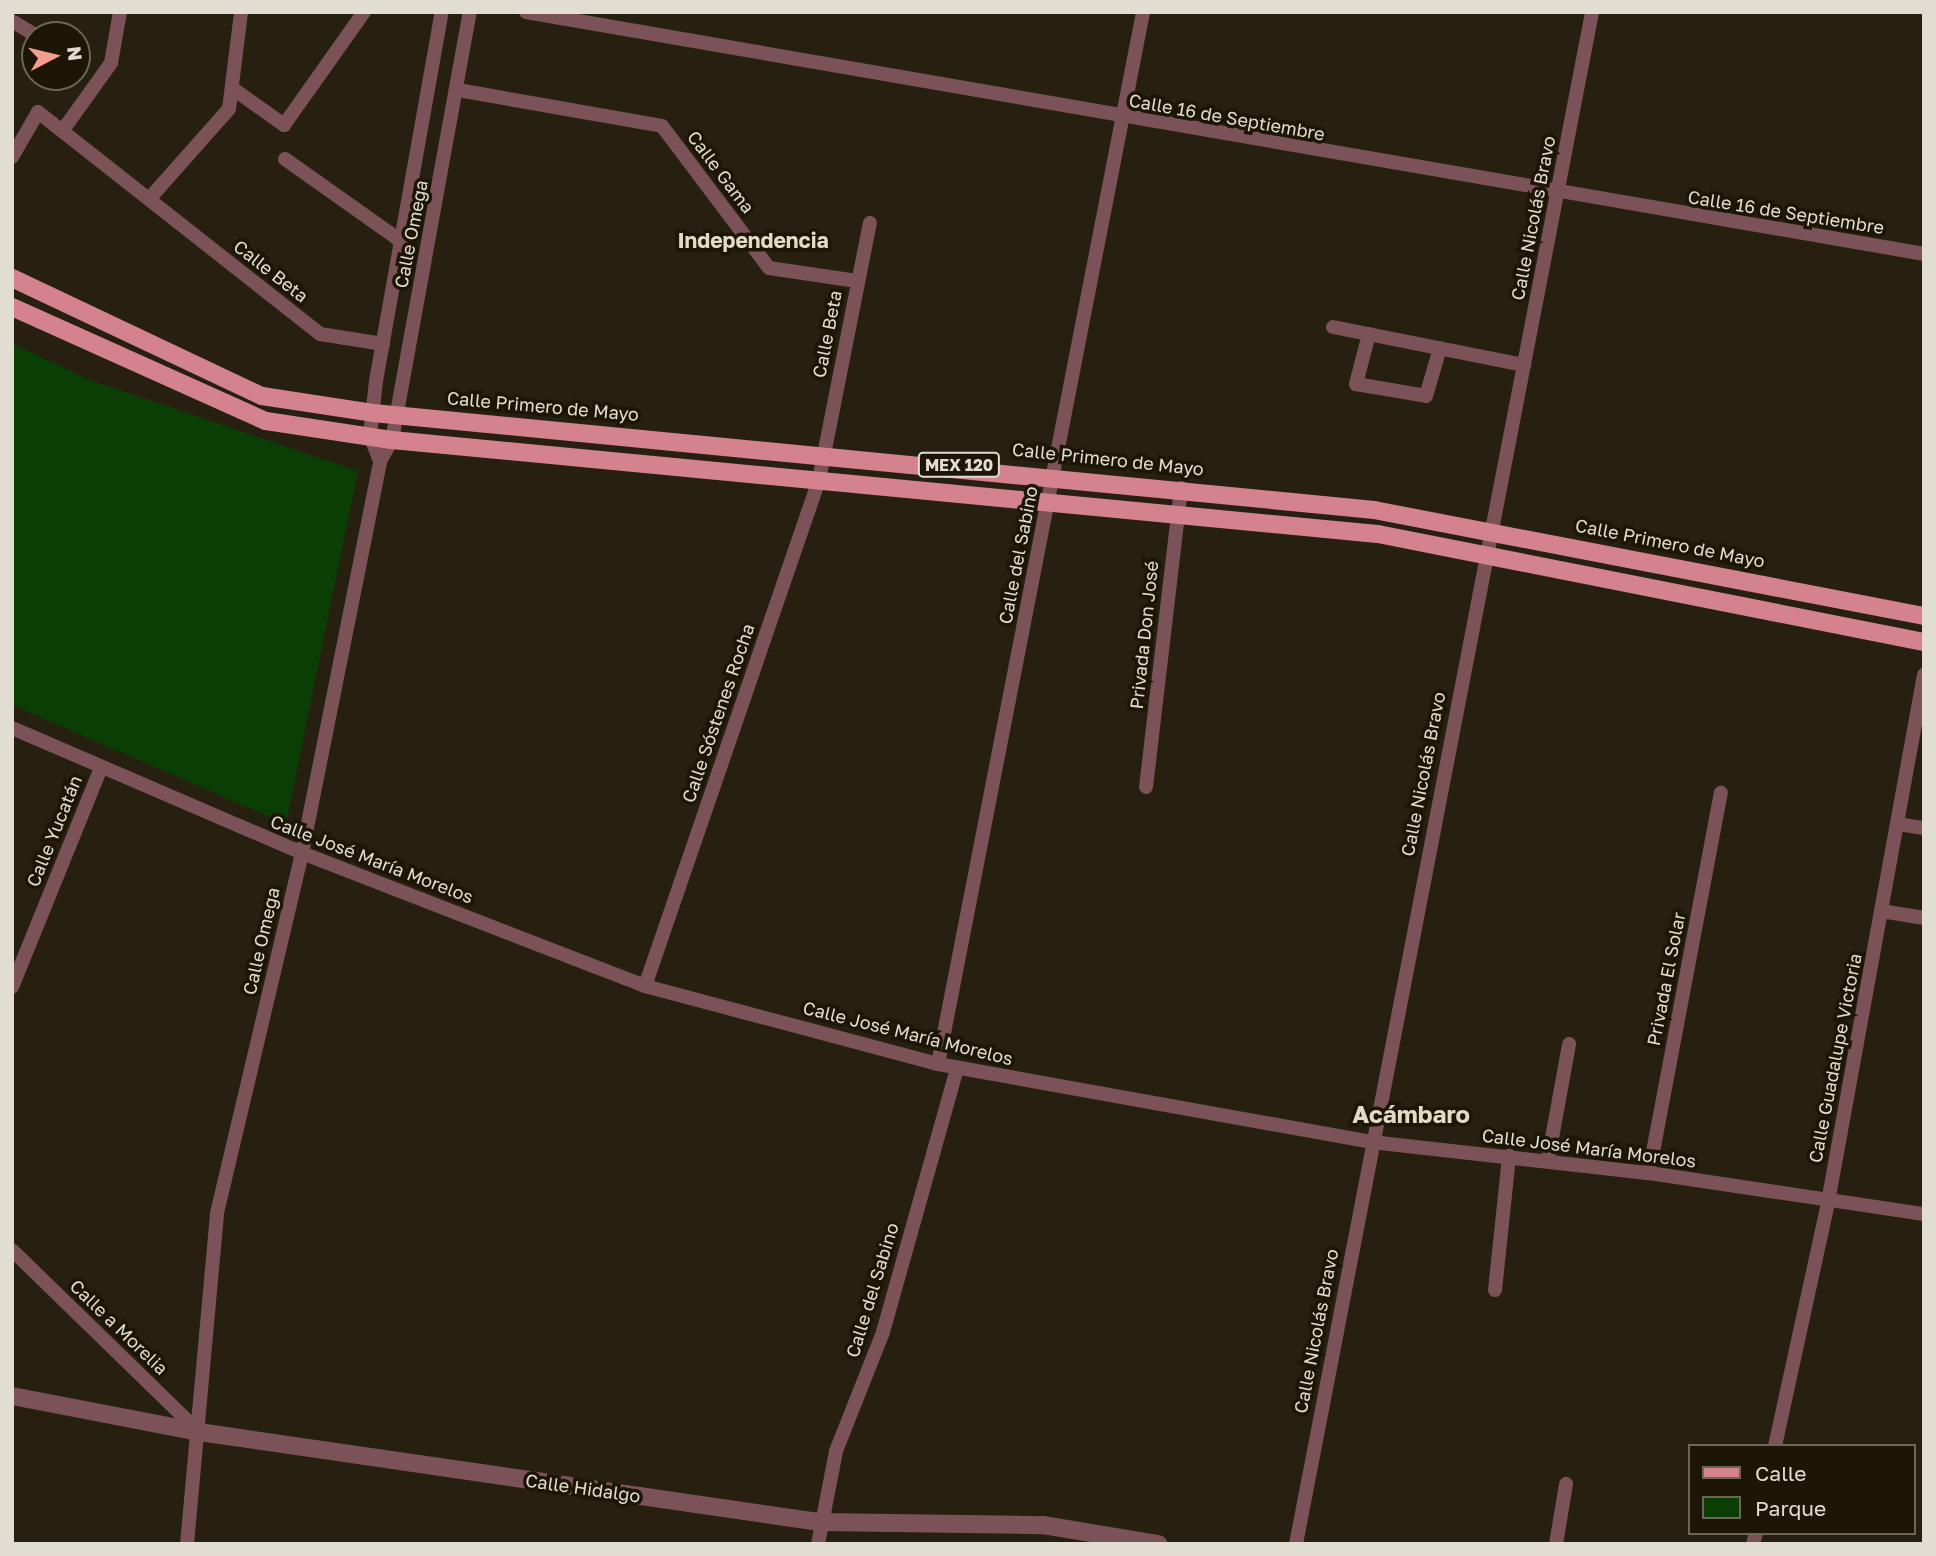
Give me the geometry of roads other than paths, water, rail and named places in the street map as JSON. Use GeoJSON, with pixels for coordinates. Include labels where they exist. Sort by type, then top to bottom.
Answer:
{"type":"FeatureCollection","features":[{"type":"Feature","properties":{"kind":"main road","name":"Calle Primero de Mayo"},"geometry":{"type":"LineString","coordinates":[[12,278],[262,396],[373,413],[1053,474],[1493,529],[1924,616]]}},
{"type":"Feature","properties":{"kind":"main road","name":"MEX 120"},"geometry":{"type":"LineString","coordinates":[[12,307],[228,408],[266,421],[392,440],[1177,512],[1486,552],[1924,642]]}},
{"type":"Feature","properties":{"kind":"street"},"geometry":{"type":"LineString","coordinates":[[63,130],[111,63],[120,12]]}},
{"type":"Feature","properties":{"kind":"street"},"geometry":{"type":"LineString","coordinates":[[149,199],[215,130],[232,88],[241,12]]}},
{"type":"Feature","properties":{"kind":"street"},"geometry":{"type":"LineString","coordinates":[[232,88],[284,125],[364,12]]}},
{"type":"Feature","properties":{"kind":"street","name":"Calle Omega"},"geometry":{"type":"LineString","coordinates":[[380,461],[370,436],[373,413],[442,12]]}},
{"type":"Feature","properties":{"kind":"street","name":"Calle Omega"},"geometry":{"type":"LineString","coordinates":[[187,1544],[217,1213],[302,853],[380,461],[392,440],[458,90],[470,12]]}},
{"type":"Feature","properties":{"kind":"street","name":"Calle 16 de Septiembre"},"geometry":{"type":"LineString","coordinates":[[526,12],[617,20],[1122,119],[1924,254]]}},
{"type":"Feature","properties":{"kind":"street","name":"Calle del Sabino"},"geometry":{"type":"LineString","coordinates":[[938,1064],[1143,12]]}},
{"type":"Feature","properties":{"kind":"street","name":"Calle Nicolás Bravo"},"geometry":{"type":"LineString","coordinates":[[1296,1544],[1371,1142],[1592,12]]}},
{"type":"Feature","properties":{"kind":"street","name":"Calle Gama"},"geometry":{"type":"LineString","coordinates":[[458,90],[662,126],[769,268],[858,281]]}},
{"type":"Feature","properties":{"kind":"street","name":"Calle Beta"},"geometry":{"type":"LineString","coordinates":[[12,158],[38,112],[320,334],[383,344]]}},
{"type":"Feature","properties":{"kind":"street"},"geometry":{"type":"LineString","coordinates":[[285,159],[401,241]]}},
{"type":"Feature","properties":{"kind":"street","name":"Calle Beta"},"geometry":{"type":"LineString","coordinates":[[824,452],[870,223]]}},
{"type":"Feature","properties":{"kind":"street"},"geometry":{"type":"LineString","coordinates":[[1333,327],[1524,365]]}},
{"type":"Feature","properties":{"kind":"street"},"geometry":{"type":"LineString","coordinates":[[1369,334],[1356,383],[1426,396],[1440,348]]}},
{"type":"Feature","properties":{"kind":"street","name":"Calle Sóstenes Rocha"},"geometry":{"type":"LineString","coordinates":[[645,986],[819,480],[824,452]]}},
{"type":"Feature","properties":{"kind":"street","name":"Privada Don José"},"geometry":{"type":"LineString","coordinates":[[1146,787],[1181,488]]}},
{"type":"Feature","properties":{"kind":"street","name":"Calle Guadalupe Victoria"},"geometry":{"type":"LineString","coordinates":[[1774,1444],[1828,1202],[1924,675]]}},
{"type":"Feature","properties":{"kind":"street","name":"Calle José María Morelos"},"geometry":{"type":"LineString","coordinates":[[12,728],[302,853],[645,986],[938,1064],[1371,1142],[1650,1173],[1828,1202],[1924,1214]]}},
{"type":"Feature","properties":{"kind":"street","name":"Calle Yucatán"},"geometry":{"type":"LineString","coordinates":[[12,987],[100,768]]}},
{"type":"Feature","properties":{"kind":"street","name":"Privada El Solar"},"geometry":{"type":"LineString","coordinates":[[1650,1173],[1721,793]]}},
{"type":"Feature","properties":{"kind":"street"},"geometry":{"type":"LineString","coordinates":[[1898,824],[1924,828]]}},
{"type":"Feature","properties":{"kind":"street"},"geometry":{"type":"LineString","coordinates":[[1881,911],[1924,918]]}},
{"type":"Feature","properties":{"kind":"street"},"geometry":{"type":"LineString","coordinates":[[1548,1160],[1569,1044]]}},
{"type":"Feature","properties":{"kind":"street","name":"Calle del Sabino"},"geometry":{"type":"LineString","coordinates":[[818,1544],[819,1522],[836,1451],[883,1332],[957,1068]]}},
{"type":"Feature","properties":{"kind":"street"},"geometry":{"type":"LineString","coordinates":[[1494,1290],[1509,1156]]}},
{"type":"Feature","properties":{"kind":"street","name":"Calle a Morelia"},"geometry":{"type":"LineString","coordinates":[[12,1250],[199,1432]]}},
{"type":"Feature","properties":{"kind":"street","name":"Calle Hidalgo"},"geometry":{"type":"LineString","coordinates":[[12,1396],[199,1432],[819,1522],[1043,1525],[1158,1544]]}},
{"type":"Feature","properties":{"kind":"street"},"geometry":{"type":"LineString","coordinates":[[1556,1544],[1566,1484]]}},
{"type":"Feature","properties":{"kind":"district","name":"Independencia"},"geometry":{"type":"Point","coordinates":[753,240]}},
{"type":"Feature","properties":{"kind":"district","name":"Acámbaro"},"geometry":{"type":"Point","coordinates":[1411,1114]}}]}
